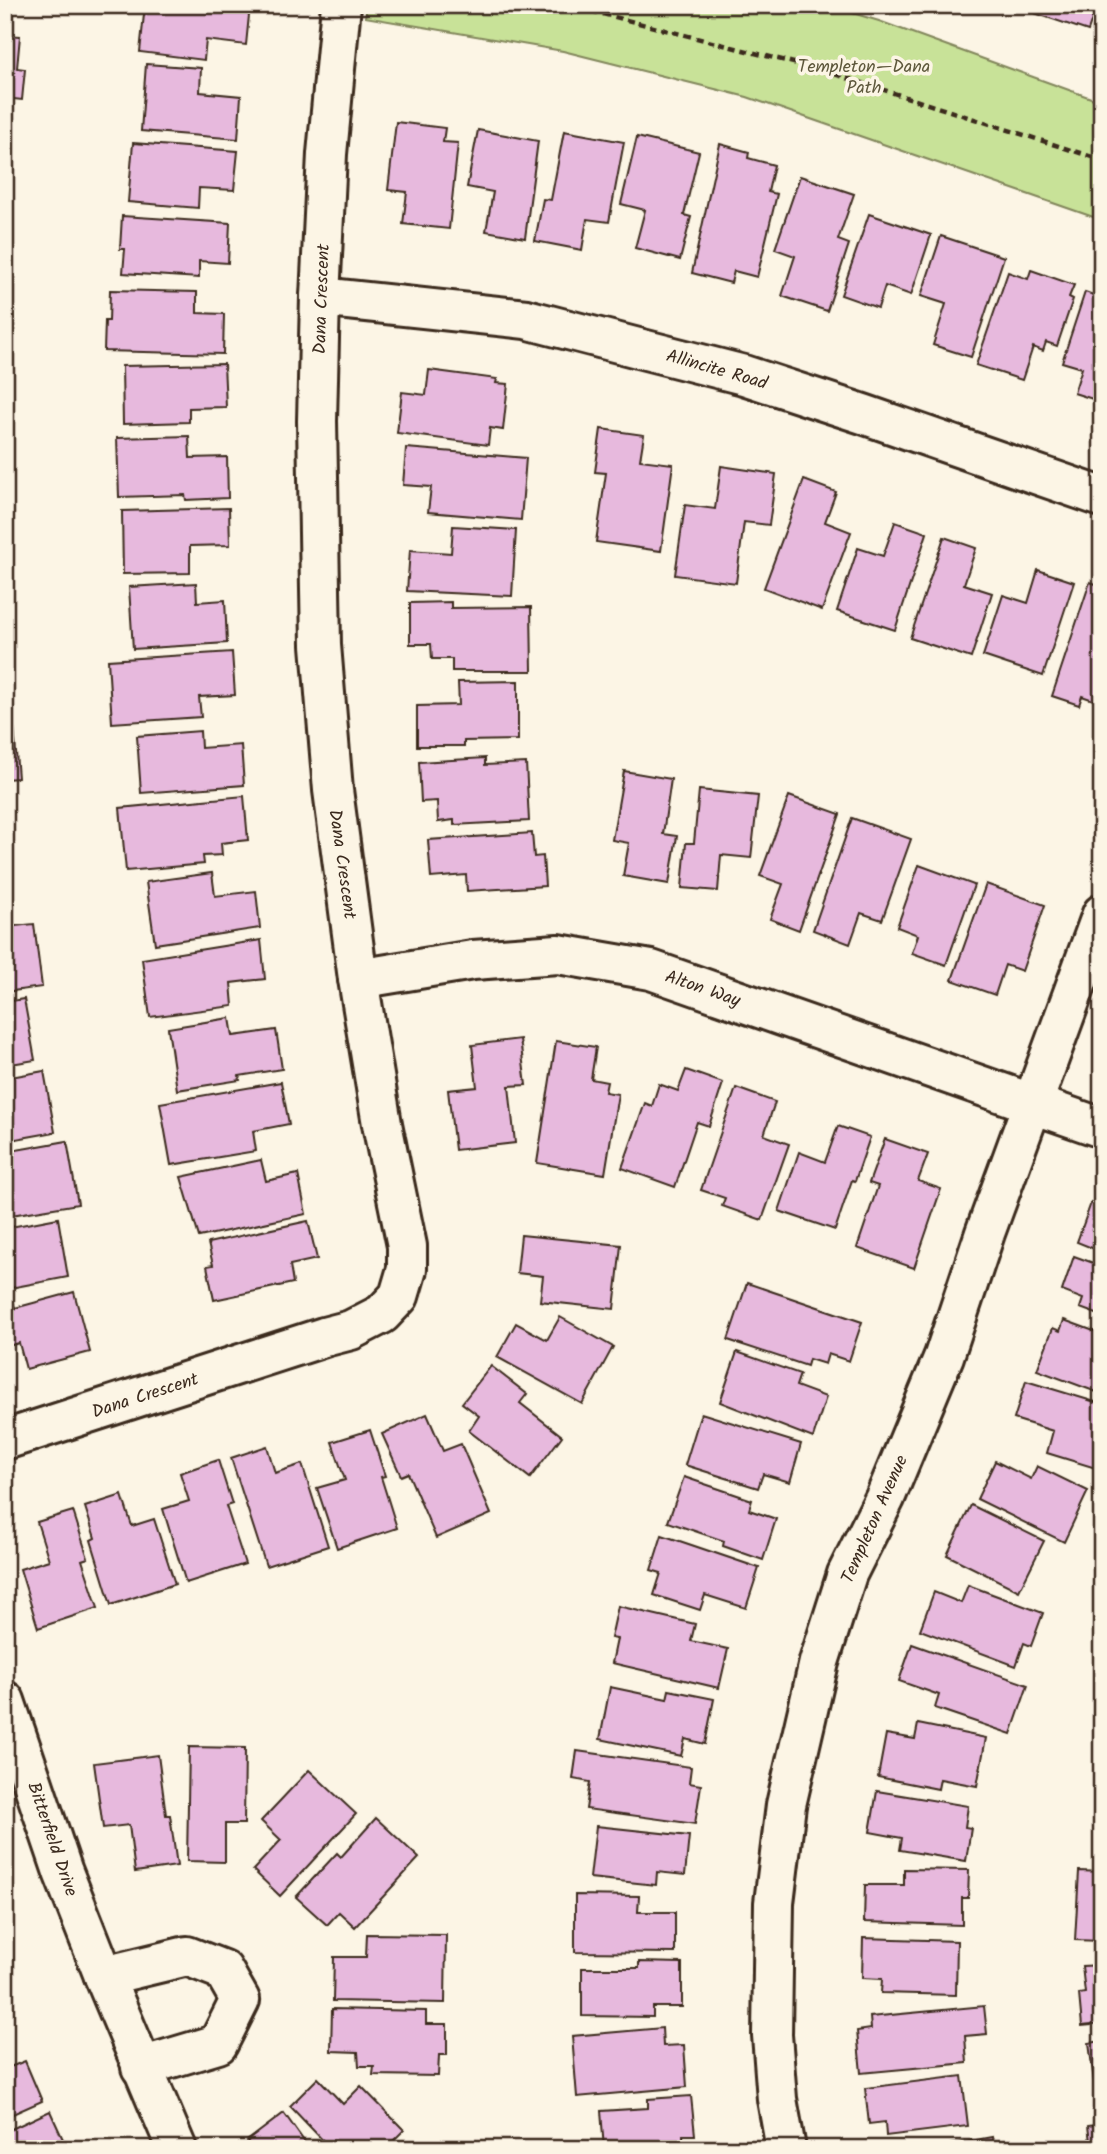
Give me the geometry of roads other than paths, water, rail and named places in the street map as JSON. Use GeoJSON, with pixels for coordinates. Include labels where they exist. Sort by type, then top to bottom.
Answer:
{"type":"FeatureCollection","features":[{"type":"Feature","properties":{"kind":"street","name":"Dana Crescent"},"geometry":{"type":"LineString","coordinates":[[5,1440],[351,1330],[382,1314],[399,1296],[407,1269],[407,1246],[382,1124],[358,979],[333,790],[321,645],[317,421],[320,297],[327,154],[341,5]]}},
{"type":"Feature","properties":{"kind":"street","name":"Allincite Road"},"geometry":{"type":"LineString","coordinates":[[320,297],[526,319],[744,376],[1034,472],[1102,498]]}},
{"type":"Feature","properties":{"kind":"street","name":"Templeton Avenue"},"geometry":{"type":"LineString","coordinates":[[786,2149],[777,2099],[772,2035],[774,1903],[786,1805],[819,1662],[848,1574],[885,1498],[944,1356],[985,1233],[1102,914]]}},
{"type":"Feature","properties":{"kind":"street","name":"Alton Way"},"geometry":{"type":"LineString","coordinates":[[358,979],[473,960],[558,954],[651,970],[1102,1128]]}},
{"type":"Feature","properties":{"kind":"street","name":"Bitterfield Drive"},"geometry":{"type":"LineString","coordinates":[[5,1701],[63,1872],[177,2149]]}},
{"type":"Feature","properties":{"kind":"street"},"geometry":{"type":"LineString","coordinates":[[104,1976],[187,1956],[223,1970],[240,2000],[218,2044],[141,2067]]}},
{"type":"Feature","properties":{"kind":"park label","name":"Templeton—Dana Path"},"geometry":{"type":"Point","coordinates":[864,76]}}]}
